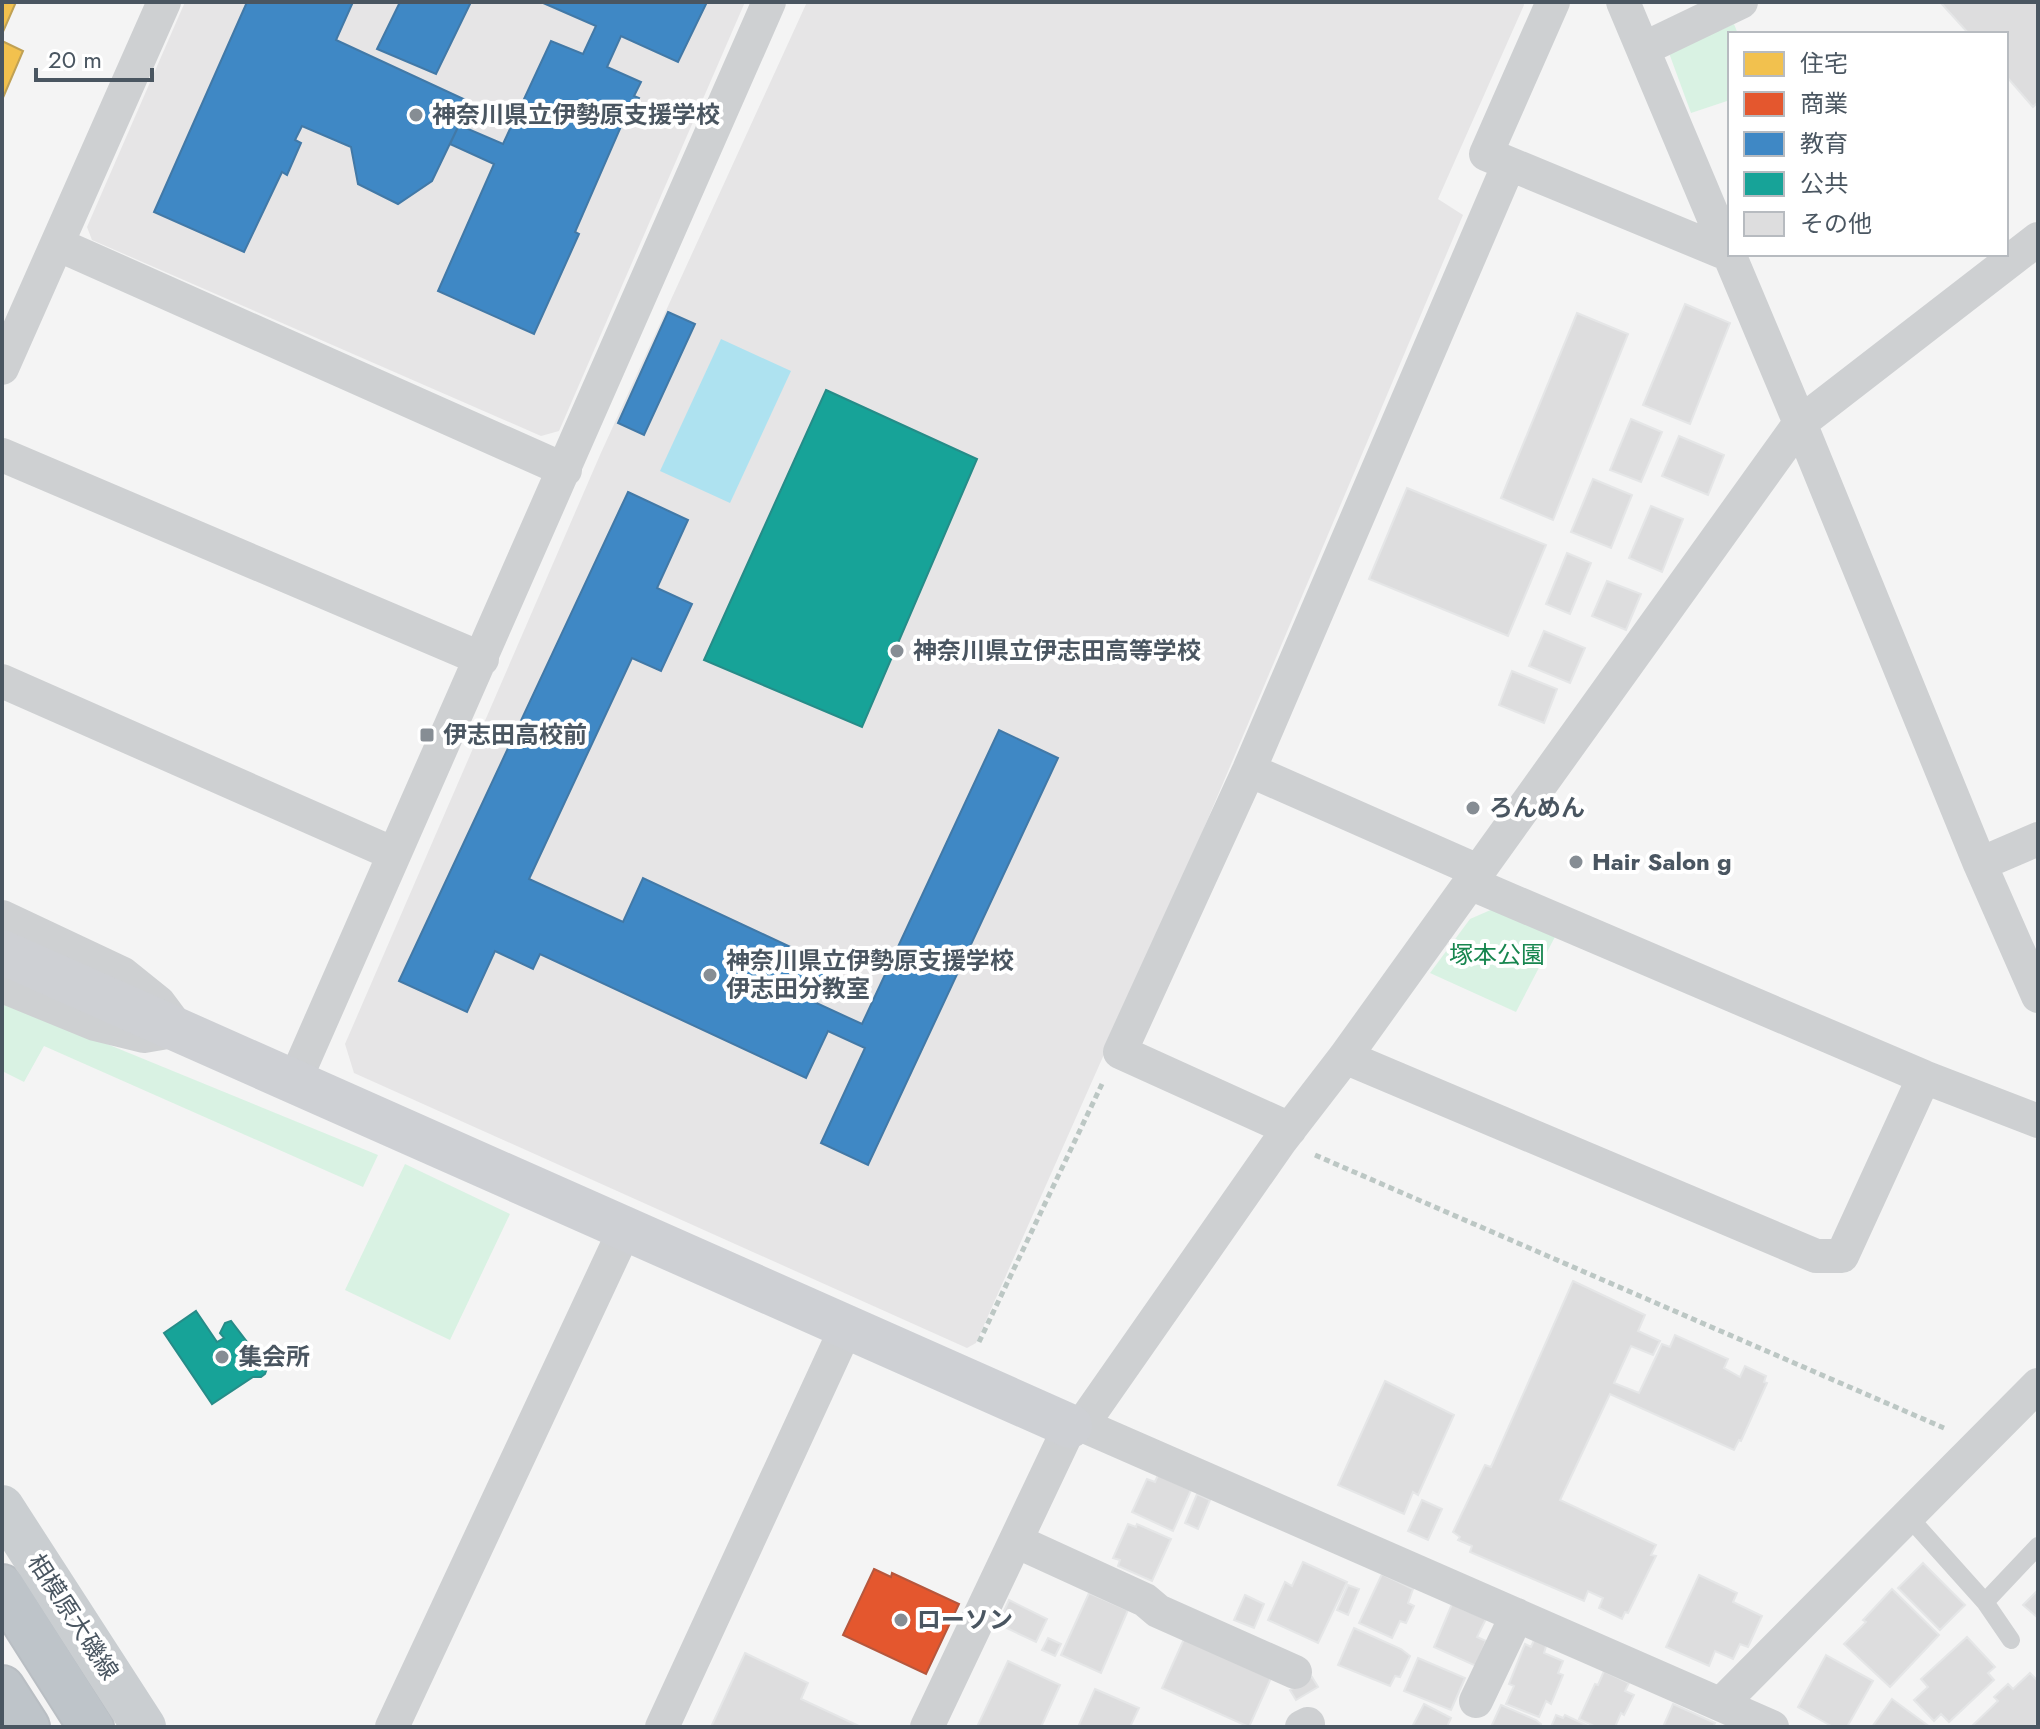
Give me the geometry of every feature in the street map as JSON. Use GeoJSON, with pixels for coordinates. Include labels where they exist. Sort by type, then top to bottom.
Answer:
{"type":"FeatureCollection","features":[{"type":"Feature","properties":{"kind":"highway"},"geometry":{"type":"LineString","coordinates":[[2,1587],[91,1727]]}},
{"type":"Feature","properties":{"kind":"highway"},"geometry":{"type":"LineString","coordinates":[[2,1688],[27,1727]]}},
{"type":"Feature","properties":{"kind":"main road","name":"相模原大磯線"},"geometry":{"type":"LineString","coordinates":[[2,1507],[144,1727]]}},
{"type":"Feature","properties":{"kind":"street"},"geometry":{"type":"LineString","coordinates":[[2,368],[164,2]]}},
{"type":"Feature","properties":{"kind":"street"},"geometry":{"type":"LineString","coordinates":[[295,1080],[769,2]]}},
{"type":"Feature","properties":{"kind":"street"},"geometry":{"type":"LineString","coordinates":[[1553,2],[1486,154],[1728,254]]}},
{"type":"Feature","properties":{"kind":"street"},"geometry":{"type":"LineString","coordinates":[[1623,2],[1728,250]]}},
{"type":"Feature","properties":{"kind":"street"},"geometry":{"type":"LineString","coordinates":[[1643,49],[1741,2]]}},
{"type":"Feature","properties":{"kind":"street"},"geometry":{"type":"LineString","coordinates":[[1286,1134],[1120,1052],[1249,770],[1509,164]]}},
{"type":"Feature","properties":{"kind":"street"},"geometry":{"type":"LineString","coordinates":[[927,1727],[1016,1541],[1076,1425],[1345,1057],[1800,423],[2038,239]]}},
{"type":"Feature","properties":{"kind":"street"},"geometry":{"type":"LineString","coordinates":[[57,244],[565,470]]}},
{"type":"Feature","properties":{"kind":"street"},"geometry":{"type":"LineString","coordinates":[[1730,256],[1980,864],[2038,996]]}},
{"type":"Feature","properties":{"kind":"street"},"geometry":{"type":"LineString","coordinates":[[2,455],[482,659]]}},
{"type":"Feature","properties":{"kind":"street"},"geometry":{"type":"LineString","coordinates":[[2,681],[394,854]]}},
{"type":"Feature","properties":{"kind":"street"},"geometry":{"type":"LineString","coordinates":[[1249,770],[1474,877],[1924,1077],[2038,1121]]}},
{"type":"Feature","properties":{"kind":"street"},"geometry":{"type":"LineString","coordinates":[[1980,864],[2038,839]]}},
{"type":"Feature","properties":{"kind":"street"},"geometry":{"type":"LineString","coordinates":[[2,917],[123,974],[159,1003],[179,1030]]}},
{"type":"Feature","properties":{"kind":"street"},"geometry":{"type":"LineString","coordinates":[[2,952],[963,1377],[1772,1727]]}},
{"type":"Feature","properties":{"kind":"street"},"geometry":{"type":"LineString","coordinates":[[2,986],[95,1024],[144,1036],[179,1030]]}},
{"type":"Feature","properties":{"kind":"street"},"geometry":{"type":"LineString","coordinates":[[1345,1057],[1816,1256],[1842,1256],[1924,1077]]}},
{"type":"Feature","properties":{"kind":"street"},"geometry":{"type":"LineString","coordinates":[[392,1727],[626,1227]]}},
{"type":"Feature","properties":{"kind":"street"},"geometry":{"type":"LineString","coordinates":[[662,1727],[847,1326]]}},
{"type":"Feature","properties":{"kind":"street"},"geometry":{"type":"LineString","coordinates":[[1721,1704],[2038,1385]]}},
{"type":"Feature","properties":{"kind":"street"},"geometry":{"type":"LineString","coordinates":[[1016,1541],[1145,1600],[1158,1611],[1295,1672]]}},
{"type":"Feature","properties":{"kind":"street"},"geometry":{"type":"LineString","coordinates":[[1476,1701],[1517,1615]]}},
{"type":"Feature","properties":{"kind":"lane"},"geometry":{"type":"LineString","coordinates":[[1907,1515],[1985,1602],[2011,1640]]}},
{"type":"Feature","properties":{"kind":"lane"},"geometry":{"type":"LineString","coordinates":[[1985,1602],[2038,1546]]}},
{"type":"Feature","properties":{"kind":"path"},"geometry":{"type":"LineString","coordinates":[[963,1377],[1111,1064],[1120,1052]]}},
{"type":"Feature","properties":{"kind":"path"},"geometry":{"type":"LineString","coordinates":[[1286,1134],[1980,1444]]}},
{"type":"Feature","properties":{"kind":"shaded area","name":"神奈川県立伊勢原支援学校"},"geometry":{"type":"Polygon","coordinates":[[[185,2],[745,2],[559,431],[541,436],[92,240],[87,227],[185,2]]]}},
{"type":"Feature","properties":{"kind":"shaded area","name":"神奈川県立伊志田高等学校"},"geometry":{"type":"Polygon","coordinates":[[[807,2],[1523,2],[1524,5],[1438,199],[1463,215],[1196,847],[976,1343],[967,1348],[354,1073],[345,1044],[600,455],[807,2]]]}},
{"type":"Feature","properties":{"kind":"green space"},"geometry":{"type":"Polygon","coordinates":[[[1734,24],[1737,32],[1728,32],[1728,101],[1691,113],[1669,53],[1734,24]]]}},
{"type":"Feature","properties":{"kind":"green space","name":"塚本公園"},"geometry":{"type":"Polygon","coordinates":[[[1502,905],[1558,931],[1516,1012],[1430,973],[1470,919],[1502,905]]]}},
{"type":"Feature","properties":{"kind":"green space"},"geometry":{"type":"Polygon","coordinates":[[[2,1001],[378,1155],[363,1187],[44,1046],[24,1082],[2,1071],[2,1001]]]}},
{"type":"Feature","properties":{"kind":"green space"},"geometry":{"type":"Polygon","coordinates":[[[405,1164],[510,1214],[450,1340],[345,1290],[405,1164]]]}},
{"type":"Feature","properties":{"kind":"water"},"geometry":{"type":"Polygon","coordinates":[[[721,339],[791,371],[730,503],[660,471],[721,339]]]}},
{"type":"Feature","properties":{"kind":"building: 住宅"},"geometry":{"type":"Polygon","coordinates":[[[2,2],[16,2],[2,34],[2,2]]]}},
{"type":"Feature","properties":{"kind":"building: 住宅"},"geometry":{"type":"Polygon","coordinates":[[[2,41],[23,51],[2,100],[2,41]]]}},
{"type":"Feature","properties":{"kind":"building: 商業","name":"ローソン"},"geometry":{"type":"Polygon","coordinates":[[[874,1569],[891,1577],[892,1573],[959,1604],[926,1674],[843,1635],[874,1569]]]}},
{"type":"Feature","properties":{"kind":"building: 教育"},"geometry":{"type":"Polygon","coordinates":[[[247,2],[353,2],[336,40],[470,102],[432,181],[398,204],[358,184],[351,147],[302,126],[295,140],[301,143],[287,175],[282,172],[244,252],[154,212],[247,2]]]}},
{"type":"Feature","properties":{"kind":"building: 教育"},"geometry":{"type":"Polygon","coordinates":[[[400,2],[471,2],[436,74],[377,49],[400,2]]]}},
{"type":"Feature","properties":{"kind":"building: 教育"},"geometry":{"type":"Polygon","coordinates":[[[541,2],[707,2],[678,62],[621,36],[607,67],[641,82],[634,96],[639,98],[626,126],[622,124],[575,232],[579,234],[534,334],[438,291],[494,164],[450,144],[459,125],[503,144],[551,41],[583,54],[596,26],[541,2]]]}},
{"type":"Feature","properties":{"kind":"building: 教育"},"geometry":{"type":"Polygon","coordinates":[[[668,312],[695,324],[644,435],[618,423],[668,312]]]}},
{"type":"Feature","properties":{"kind":"building: 教育"},"geometry":{"type":"Polygon","coordinates":[[[628,492],[688,520],[657,588],[692,604],[661,671],[632,658],[529,879],[623,922],[643,878],[829,965],[812,1001],[862,1024],[999,730],[1058,758],[868,1165],[821,1143],[865,1048],[828,1031],[806,1078],[540,954],[533,969],[495,951],[467,1012],[399,981],[628,492]]]}},
{"type":"Feature","properties":{"kind":"building: 公共"},"geometry":{"type":"Polygon","coordinates":[[[826,390],[977,459],[862,727],[704,660],[826,390]]]}},
{"type":"Feature","properties":{"kind":"building: 公共","name":"集会所"},"geometry":{"type":"Polygon","coordinates":[[[196,1311],[217,1342],[224,1338],[220,1333],[225,1323],[231,1321],[257,1355],[262,1355],[269,1363],[261,1377],[253,1377],[212,1404],[164,1333],[196,1311]]]}},
{"type":"Feature","properties":{"kind":"building: その他"},"geometry":{"type":"Polygon","coordinates":[[[1940,2],[2038,2],[2038,102],[2033,107],[2008,78],[2008,32],[1967,32],[1940,2]]]}},
{"type":"Feature","properties":{"kind":"building: その他"},"geometry":{"type":"Polygon","coordinates":[[[1685,304],[1730,323],[1690,424],[1643,405],[1685,304]]]}},
{"type":"Feature","properties":{"kind":"building: その他"},"geometry":{"type":"Polygon","coordinates":[[[1577,313],[1628,334],[1553,520],[1501,498],[1577,313]]]}},
{"type":"Feature","properties":{"kind":"building: その他"},"geometry":{"type":"Polygon","coordinates":[[[1631,419],[1662,432],[1641,482],[1610,470],[1631,419]]]}},
{"type":"Feature","properties":{"kind":"building: その他"},"geometry":{"type":"Polygon","coordinates":[[[1679,436],[1724,455],[1708,495],[1662,476],[1679,436]]]}},
{"type":"Feature","properties":{"kind":"building: その他"},"geometry":{"type":"Polygon","coordinates":[[[1593,479],[1632,495],[1611,548],[1571,532],[1593,479]]]}},
{"type":"Feature","properties":{"kind":"building: その他"},"geometry":{"type":"Polygon","coordinates":[[[1407,488],[1546,545],[1508,636],[1369,579],[1407,488]]]}},
{"type":"Feature","properties":{"kind":"building: その他"},"geometry":{"type":"Polygon","coordinates":[[[1651,506],[1683,519],[1662,572],[1629,558],[1651,506]]]}},
{"type":"Feature","properties":{"kind":"building: その他"},"geometry":{"type":"Polygon","coordinates":[[[1567,553],[1591,563],[1570,614],[1546,604],[1567,553]]]}},
{"type":"Feature","properties":{"kind":"building: その他"},"geometry":{"type":"Polygon","coordinates":[[[1607,581],[1641,594],[1626,630],[1592,616],[1607,581]]]}},
{"type":"Feature","properties":{"kind":"building: その他"},"geometry":{"type":"Polygon","coordinates":[[[1544,631],[1585,648],[1570,683],[1529,666],[1544,631]]]}},
{"type":"Feature","properties":{"kind":"building: その他"},"geometry":{"type":"Polygon","coordinates":[[[1512,671],[1557,689],[1544,723],[1499,705],[1512,671]]]}},
{"type":"Feature","properties":{"kind":"building: その他"},"geometry":{"type":"Polygon","coordinates":[[[1573,1281],[1645,1315],[1638,1331],[1660,1341],[1653,1355],[1631,1346],[1614,1383],[1639,1393],[1662,1344],[1670,1347],[1675,1335],[1728,1359],[1724,1368],[1740,1377],[1745,1366],[1766,1376],[1764,1382],[1767,1383],[1734,1450],[1610,1394],[1560,1500],[1656,1545],[1651,1555],[1656,1556],[1628,1613],[1625,1612],[1622,1619],[1599,1608],[1603,1598],[1588,1591],[1584,1601],[1470,1552],[1472,1546],[1458,1540],[1460,1537],[1453,1532],[1485,1465],[1491,1467],[1573,1281]]]}},
{"type":"Feature","properties":{"kind":"building: その他"},"geometry":{"type":"Polygon","coordinates":[[[1385,1381],[1454,1415],[1418,1495],[1413,1492],[1404,1514],[1338,1485],[1385,1381]]]}},
{"type":"Feature","properties":{"kind":"building: その他"},"geometry":{"type":"Polygon","coordinates":[[[1158,1475],[1191,1490],[1173,1531],[1132,1512],[1147,1479],[1155,1482],[1158,1475]]]}},
{"type":"Feature","properties":{"kind":"building: その他"},"geometry":{"type":"Polygon","coordinates":[[[1197,1494],[1210,1500],[1198,1529],[1185,1523],[1197,1494]]]}},
{"type":"Feature","properties":{"kind":"building: その他"},"geometry":{"type":"Polygon","coordinates":[[[1422,1500],[1442,1509],[1428,1540],[1408,1531],[1422,1500]]]}},
{"type":"Feature","properties":{"kind":"building: その他"},"geometry":{"type":"Polygon","coordinates":[[[1128,1524],[1136,1527],[1137,1524],[1171,1539],[1152,1581],[1118,1566],[1120,1560],[1113,1558],[1128,1524]]]}},
{"type":"Feature","properties":{"kind":"building: その他"},"geometry":{"type":"Polygon","coordinates":[[[1303,1562],[1347,1582],[1318,1643],[1268,1620],[1285,1582],[1292,1586],[1303,1562]]]}},
{"type":"Feature","properties":{"kind":"building: その他"},"geometry":{"type":"Polygon","coordinates":[[[1923,1563],[1965,1605],[1940,1630],[1898,1588],[1923,1563]]]}},
{"type":"Feature","properties":{"kind":"building: その他"},"geometry":{"type":"Polygon","coordinates":[[[1382,1574],[1413,1589],[1408,1603],[1414,1606],[1406,1623],[1400,1621],[1392,1638],[1359,1623],[1382,1574]]]}},
{"type":"Feature","properties":{"kind":"building: その他"},"geometry":{"type":"Polygon","coordinates":[[[1699,1575],[1737,1593],[1733,1602],[1762,1616],[1748,1647],[1740,1644],[1733,1659],[1715,1651],[1709,1666],[1666,1647],[1699,1575]]]}},
{"type":"Feature","properties":{"kind":"building: その他"},"geometry":{"type":"Polygon","coordinates":[[[1348,1585],[1359,1589],[1348,1615],[1337,1610],[1348,1585]]]}},
{"type":"Feature","properties":{"kind":"building: その他"},"geometry":{"type":"Polygon","coordinates":[[[1892,1589],[1939,1635],[1890,1687],[1844,1644],[1892,1589]]]}},
{"type":"Feature","properties":{"kind":"building: その他"},"geometry":{"type":"Polygon","coordinates":[[[2038,1590],[2038,1618],[2023,1605],[2038,1590]]]}},
{"type":"Feature","properties":{"kind":"building: その他"},"geometry":{"type":"Polygon","coordinates":[[[1089,1593],[1128,1610],[1101,1673],[1061,1655],[1089,1593]]]}},
{"type":"Feature","properties":{"kind":"building: その他"},"geometry":{"type":"Polygon","coordinates":[[[1245,1595],[1264,1604],[1254,1628],[1234,1620],[1245,1595]]]}},
{"type":"Feature","properties":{"kind":"building: その他"},"geometry":{"type":"Polygon","coordinates":[[[1009,1600],[1047,1619],[1036,1642],[998,1624],[1009,1600]]]}},
{"type":"Feature","properties":{"kind":"building: その他"},"geometry":{"type":"Polygon","coordinates":[[[1452,1604],[1486,1619],[1477,1637],[1486,1641],[1476,1666],[1434,1647],[1452,1604]]]}},
{"type":"Feature","properties":{"kind":"building: その他"},"geometry":{"type":"Polygon","coordinates":[[[1354,1628],[1410,1656],[1400,1677],[1395,1676],[1390,1686],[1338,1665],[1354,1628]]]}},
{"type":"Feature","properties":{"kind":"building: その他"},"geometry":{"type":"Polygon","coordinates":[[[1188,1630],[1275,1669],[1249,1727],[1162,1688],[1188,1630]]]}},
{"type":"Feature","properties":{"kind":"building: その他"},"geometry":{"type":"Polygon","coordinates":[[[1967,1637],[1995,1667],[1988,1673],[1994,1680],[1949,1722],[1941,1714],[1934,1721],[1914,1700],[1928,1687],[1921,1679],[1967,1637]]]}},
{"type":"Feature","properties":{"kind":"building: その他"},"geometry":{"type":"Polygon","coordinates":[[[1048,1638],[1061,1644],[1055,1656],[1042,1650],[1048,1638]]]}},
{"type":"Feature","properties":{"kind":"building: その他"},"geometry":{"type":"Polygon","coordinates":[[[1535,1638],[1547,1643],[1544,1653],[1563,1661],[1558,1673],[1563,1675],[1551,1704],[1546,1701],[1539,1717],[1506,1704],[1514,1686],[1509,1684],[1525,1644],[1531,1647],[1535,1638]]]}},
{"type":"Feature","properties":{"kind":"building: その他"},"geometry":{"type":"Polygon","coordinates":[[[745,1653],[808,1683],[801,1699],[861,1727],[711,1727],[745,1653]]]}},
{"type":"Feature","properties":{"kind":"building: その他"},"geometry":{"type":"Polygon","coordinates":[[[1826,1655],[1873,1681],[1847,1727],[1833,1727],[1798,1707],[1826,1655]]]}},
{"type":"Feature","properties":{"kind":"building: その他"},"geometry":{"type":"Polygon","coordinates":[[[1418,1658],[1465,1678],[1451,1710],[1404,1691],[1418,1658]]]}},
{"type":"Feature","properties":{"kind":"building: その他"},"geometry":{"type":"Polygon","coordinates":[[[1008,1661],[1060,1685],[1041,1727],[977,1727],[1008,1661]]]}},
{"type":"Feature","properties":{"kind":"building: その他"},"geometry":{"type":"Polygon","coordinates":[[[1604,1671],[1629,1683],[1625,1691],[1634,1695],[1615,1727],[1596,1727],[1579,1719],[1604,1671]]]}},
{"type":"Feature","properties":{"kind":"building: その他"},"geometry":{"type":"Polygon","coordinates":[[[2030,1673],[2038,1681],[2038,1723],[2034,1727],[1972,1726],[1998,1701],[1994,1697],[2008,1684],[2013,1689],[2030,1673]]]}},
{"type":"Feature","properties":{"kind":"building: その他"},"geometry":{"type":"Polygon","coordinates":[[[1312,1677],[1318,1687],[1296,1700],[1290,1690],[1312,1677]]]}},
{"type":"Feature","properties":{"kind":"building: その他"},"geometry":{"type":"Polygon","coordinates":[[[1095,1689],[1139,1708],[1130,1727],[1078,1727],[1095,1689]]]}},
{"type":"Feature","properties":{"kind":"building: その他"},"geometry":{"type":"Polygon","coordinates":[[[1892,1699],[1930,1727],[1872,1727],[1892,1699]]]}},
{"type":"Feature","properties":{"kind":"building: その他"},"geometry":{"type":"Polygon","coordinates":[[[1424,1704],[1451,1718],[1447,1727],[1412,1727],[1424,1704]]]}},
{"type":"Feature","properties":{"kind":"building: その他"},"geometry":{"type":"Polygon","coordinates":[[[1673,1704],[1715,1723],[1713,1727],[1663,1727],[1673,1704]]]}},
{"type":"Feature","properties":{"kind":"building: その他"},"geometry":{"type":"Polygon","coordinates":[[[1501,1705],[1536,1720],[1540,1727],[1491,1727],[1501,1705]]]}},
{"type":"Feature","properties":{"kind":"building: その他"},"geometry":{"type":"Polygon","coordinates":[[[1556,1715],[1563,1718],[1565,1715],[1590,1727],[1551,1727],[1556,1715]]]}},
{"type":"Feature","properties":{"kind":"place","name":"神奈川県立伊勢原支援学校"},"geometry":{"type":"Point","coordinates":[416,115]}},
{"type":"Feature","properties":{"kind":"place","name":"神奈川県立伊志田高等学校"},"geometry":{"type":"Point","coordinates":[897,651]}},
{"type":"Feature","properties":{"kind":"place","name":"伊志田高校前"},"geometry":{"type":"Point","coordinates":[427,735]}},
{"type":"Feature","properties":{"kind":"place","name":"ろんめん"},"geometry":{"type":"Point","coordinates":[1473,808]}},
{"type":"Feature","properties":{"kind":"place","name":"Hair Salon g"},"geometry":{"type":"Point","coordinates":[1576,862]}},
{"type":"Feature","properties":{"kind":"place","name":"神奈川県立伊勢原支援学校 伊志田分教室"},"geometry":{"type":"Point","coordinates":[710,975]}},
{"type":"Feature","properties":{"kind":"place","name":"集会所"},"geometry":{"type":"Point","coordinates":[222,1357]}},
{"type":"Feature","properties":{"kind":"place","name":"ローソン"},"geometry":{"type":"Point","coordinates":[901,1620]}}]}
